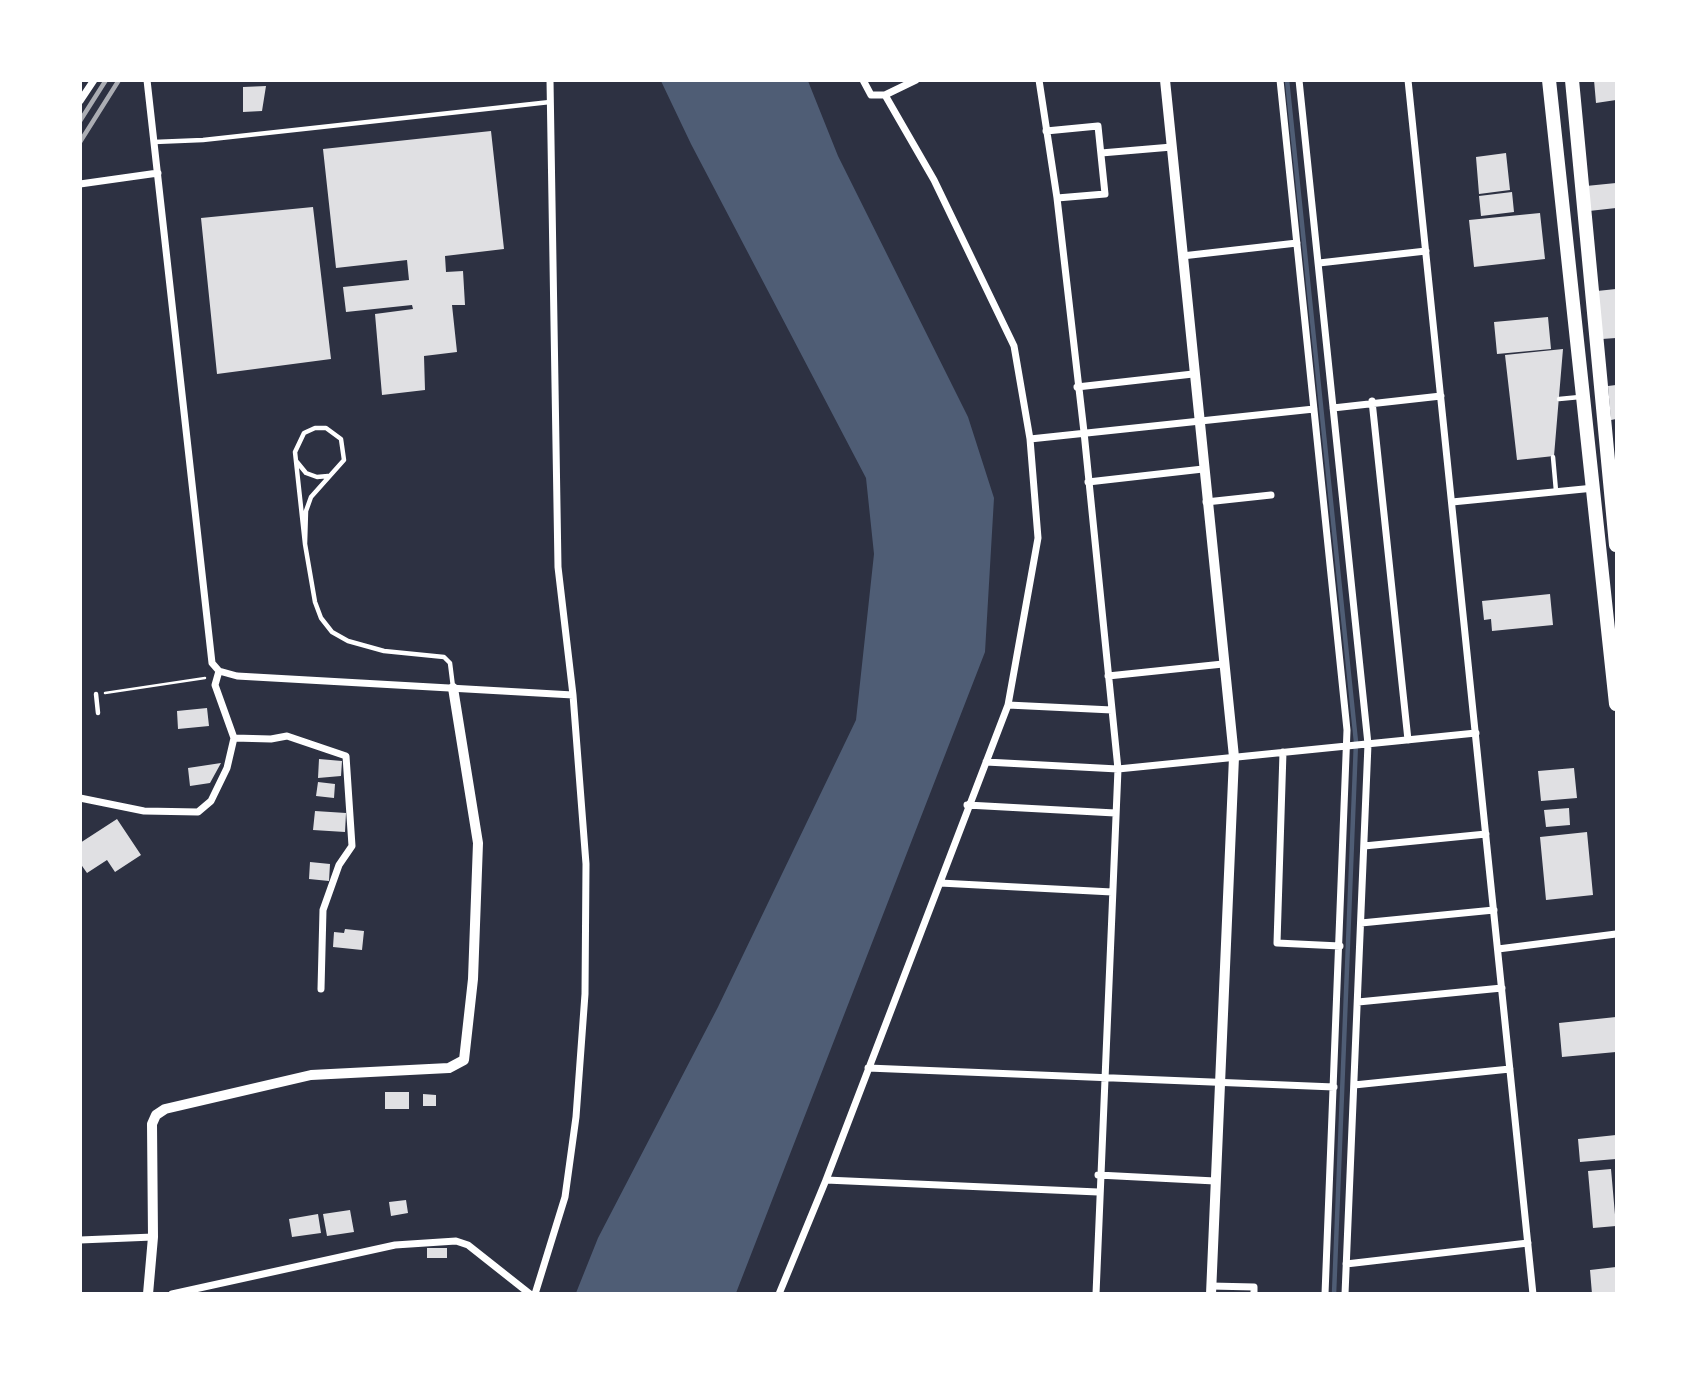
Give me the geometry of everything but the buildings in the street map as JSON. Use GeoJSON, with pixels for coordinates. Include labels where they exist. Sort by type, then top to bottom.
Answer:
{"type":"FeatureCollection","features":[{"type":"Feature","properties":{"kind":"main road"},"geometry":{"type":"LineString","coordinates":[[1549,80],[1595,488],[1616,704]]}},
{"type":"Feature","properties":{"kind":"main road"},"geometry":{"type":"LineString","coordinates":[[1572,80],[1613,486],[1616,545]]}},
{"type":"Feature","properties":{"kind":"street"},"geometry":{"type":"LineString","coordinates":[[80,101],[94,80]]}},
{"type":"Feature","properties":{"kind":"street"},"geometry":{"type":"LineString","coordinates":[[147,80],[212,663],[219,671],[237,677],[573,695]]}},
{"type":"Feature","properties":{"kind":"street"},"geometry":{"type":"LineString","coordinates":[[172,1293],[395,1245],[456,1241],[468,1245],[533,1293],[565,1197],[576,1117],[585,993],[586,864],[573,695],[558,567],[550,80]]}},
{"type":"Feature","properties":{"kind":"street"},"geometry":{"type":"LineString","coordinates":[[863,80],[872,95],[885,95],[916,80]]}},
{"type":"Feature","properties":{"kind":"street"},"geometry":{"type":"LineString","coordinates":[[1039,80],[1057,198],[1084,432],[1118,769],[1105,1077],[1098,1175],[1096,1293]]}},
{"type":"Feature","properties":{"kind":"street"},"geometry":{"type":"LineString","coordinates":[[1165,80],[1234,757],[1211,1290],[1254,1287],[1254,1293]]}},
{"type":"Feature","properties":{"kind":"street"},"geometry":{"type":"LineString","coordinates":[[1280,80],[1347,746],[1325,1293]]}},
{"type":"Feature","properties":{"kind":"street"},"geometry":{"type":"LineString","coordinates":[[1299,80],[1368,744],[1345,1293]]}},
{"type":"Feature","properties":{"kind":"street"},"geometry":{"type":"LineString","coordinates":[[1408,80],[1534,1293]]}},
{"type":"Feature","properties":{"kind":"street"},"geometry":{"type":"LineString","coordinates":[[779,1293],[826,1180],[1007,705],[1038,538],[1030,439],[1014,346],[934,180],[885,95]]}},
{"type":"Feature","properties":{"kind":"street"},"geometry":{"type":"LineString","coordinates":[[1046,131],[1098,126],[1105,194],[1057,198]]}},
{"type":"Feature","properties":{"kind":"street"},"geometry":{"type":"LineString","coordinates":[[1101,153],[1172,147]]}},
{"type":"Feature","properties":{"kind":"street"},"geometry":{"type":"LineString","coordinates":[[80,184],[158,173]]}},
{"type":"Feature","properties":{"kind":"street"},"geometry":{"type":"LineString","coordinates":[[1182,256],[1297,243]]}},
{"type":"Feature","properties":{"kind":"street"},"geometry":{"type":"LineString","coordinates":[[1319,262],[1426,251]]}},
{"type":"Feature","properties":{"kind":"street"},"geometry":{"type":"LineString","coordinates":[[1077,387],[1193,374]]}},
{"type":"Feature","properties":{"kind":"street"},"geometry":{"type":"LineString","coordinates":[[1333,408],[1372,401],[1441,396]]}},
{"type":"Feature","properties":{"kind":"street"},"geometry":{"type":"LineString","coordinates":[[1372,401],[1408,740]]}},
{"type":"Feature","properties":{"kind":"street"},"geometry":{"type":"LineString","coordinates":[[1030,439],[1314,409]]}},
{"type":"Feature","properties":{"kind":"street"},"geometry":{"type":"LineString","coordinates":[[1088,482],[1203,469]]}},
{"type":"Feature","properties":{"kind":"street"},"geometry":{"type":"LineString","coordinates":[[1452,502],[1595,488]]}},
{"type":"Feature","properties":{"kind":"street"},"geometry":{"type":"LineString","coordinates":[[1206,502],[1271,495]]}},
{"type":"Feature","properties":{"kind":"street"},"geometry":{"type":"LineString","coordinates":[[1108,676],[1223,664]]}},
{"type":"Feature","properties":{"kind":"street"},"geometry":{"type":"LineString","coordinates":[[80,797],[144,811],[198,812],[211,801],[227,768],[234,738],[215,685],[219,671]]}},
{"type":"Feature","properties":{"kind":"street"},"geometry":{"type":"LineString","coordinates":[[148,1293],[152,1237],[152,1124],[156,1115],[166,1108],[311,1075],[449,1068],[464,1060],[474,979],[478,843],[453,688]]}},
{"type":"Feature","properties":{"kind":"street"},"geometry":{"type":"LineString","coordinates":[[1007,705],[1112,710]]}},
{"type":"Feature","properties":{"kind":"street"},"geometry":{"type":"LineString","coordinates":[[986,762],[1118,769],[1476,733]]}},
{"type":"Feature","properties":{"kind":"street"},"geometry":{"type":"LineString","coordinates":[[234,738],[271,739],[287,736],[346,755],[352,846],[339,865],[323,910],[321,989]]}},
{"type":"Feature","properties":{"kind":"street"},"geometry":{"type":"LineString","coordinates":[[1283,752],[1277,943],[1340,946]]}},
{"type":"Feature","properties":{"kind":"street"},"geometry":{"type":"LineString","coordinates":[[968,805],[1115,813]]}},
{"type":"Feature","properties":{"kind":"street"},"geometry":{"type":"LineString","coordinates":[[1364,846],[1486,834]]}},
{"type":"Feature","properties":{"kind":"street"},"geometry":{"type":"LineString","coordinates":[[940,883],[1112,892]]}},
{"type":"Feature","properties":{"kind":"street"},"geometry":{"type":"LineString","coordinates":[[1361,923],[1494,911]]}},
{"type":"Feature","properties":{"kind":"street"},"geometry":{"type":"LineString","coordinates":[[1498,949],[1616,934]]}},
{"type":"Feature","properties":{"kind":"street"},"geometry":{"type":"LineString","coordinates":[[1358,1002],[1502,988]]}},
{"type":"Feature","properties":{"kind":"street"},"geometry":{"type":"LineString","coordinates":[[868,1068],[1334,1087]]}},
{"type":"Feature","properties":{"kind":"street"},"geometry":{"type":"LineString","coordinates":[[1354,1085],[1510,1069]]}},
{"type":"Feature","properties":{"kind":"street"},"geometry":{"type":"LineString","coordinates":[[1098,1175],[1215,1181]]}},
{"type":"Feature","properties":{"kind":"street"},"geometry":{"type":"LineString","coordinates":[[826,1180],[1098,1192]]}},
{"type":"Feature","properties":{"kind":"street"},"geometry":{"type":"LineString","coordinates":[[80,1240],[152,1237]]}},
{"type":"Feature","properties":{"kind":"street"},"geometry":{"type":"LineString","coordinates":[[1346,1264],[1528,1243]]}},
{"type":"Feature","properties":{"kind":"lane"},"geometry":{"type":"LineString","coordinates":[[154,142],[203,140],[552,102]]}},
{"type":"Feature","properties":{"kind":"lane"},"geometry":{"type":"LineString","coordinates":[[1559,399],[1584,397]]}},
{"type":"Feature","properties":{"kind":"lane"},"geometry":{"type":"LineString","coordinates":[[295,452],[298,464],[306,472],[317,477],[329,475],[339,469],[344,460],[341,439],[334,431],[315,428],[304,433],[295,452],[314,602],[321,618],[332,632],[348,641],[384,651],[444,657],[450,663],[453,688]]}},
{"type":"Feature","properties":{"kind":"lane"},"geometry":{"type":"LineString","coordinates":[[1553,457],[1556,491]]}},
{"type":"Feature","properties":{"kind":"lane"},"geometry":{"type":"LineString","coordinates":[[305,544],[308,504],[329,475]]}},
{"type":"Feature","properties":{"kind":"lane"},"geometry":{"type":"LineString","coordinates":[[96,694],[98,713]]}},
{"type":"Feature","properties":{"kind":"path"},"geometry":{"type":"LineString","coordinates":[[96,694],[208,678],[219,671]]}},
{"type":"Feature","properties":{"kind":"water"},"geometry":{"type":"Polygon","coordinates":[[[661,81],[808,81],[838,156],[968,417],[994,498],[985,652],[736,1293],[576,1293],[598,1238],[718,1007],[856,720],[874,554],[866,478],[691,144],[661,81]]]}},
{"type":"Feature","properties":{"kind":"waterway"},"geometry":{"type":"LineString","coordinates":[[1287,80],[1356,742],[1334,1294]]}},
{"type":"Feature","properties":{"kind":"railway"},"geometry":{"type":"LineString","coordinates":[[80,121],[106,80]]}},
{"type":"Feature","properties":{"kind":"railway"},"geometry":{"type":"LineString","coordinates":[[80,142],[119,80]]}}]}
